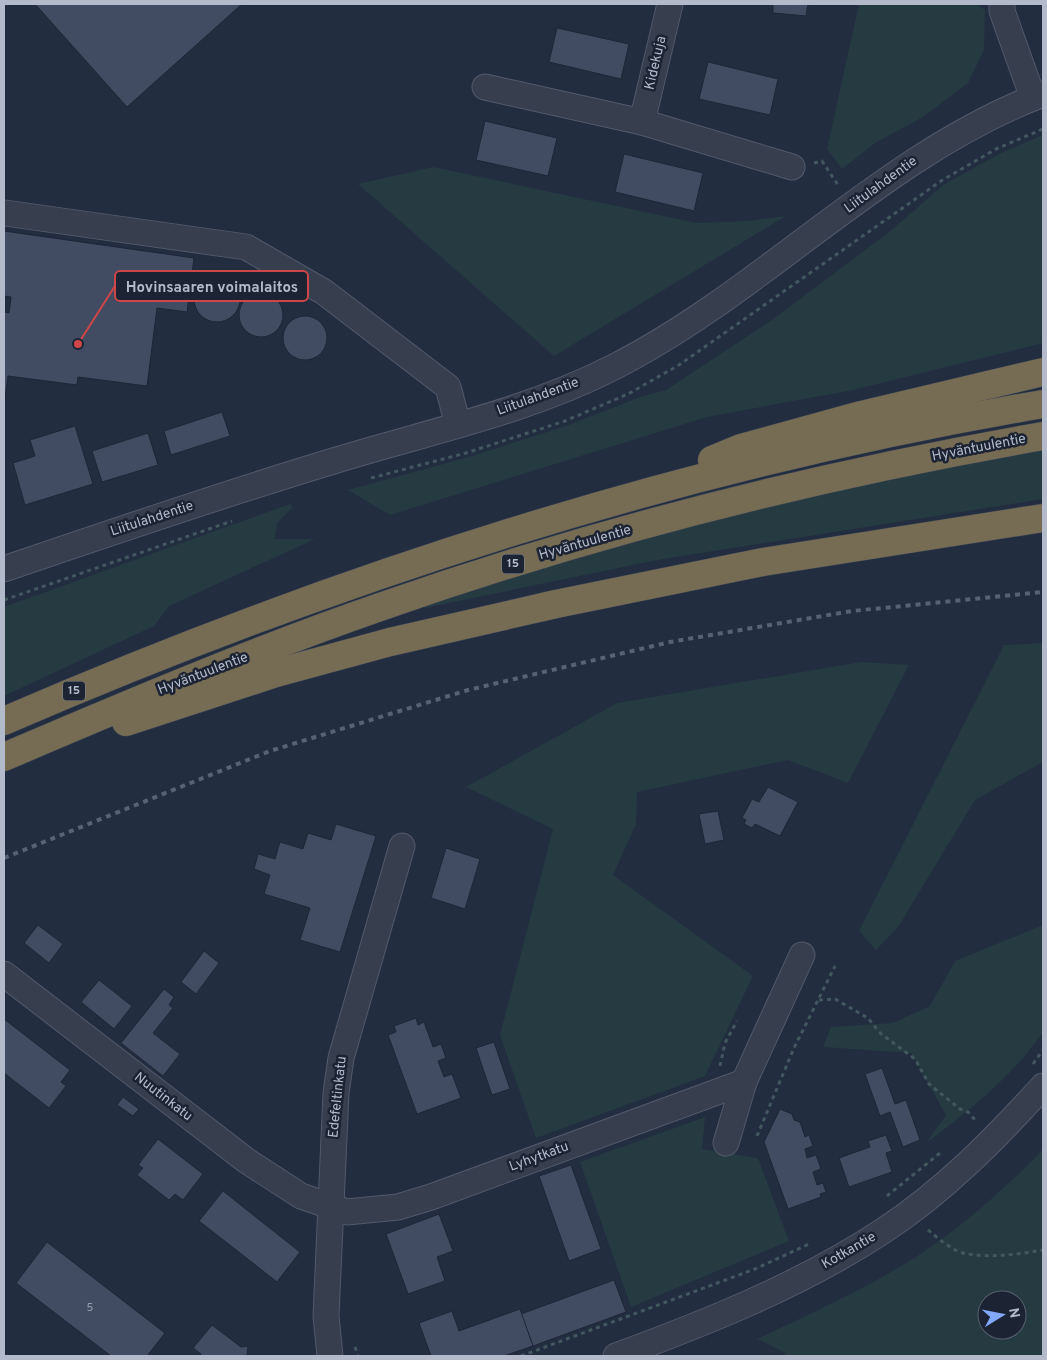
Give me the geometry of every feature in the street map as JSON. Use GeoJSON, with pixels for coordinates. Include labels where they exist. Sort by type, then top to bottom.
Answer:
{"type":"FeatureCollection","features":[{"type":"Feature","properties":{"kind":"highway"},"geometry":{"type":"LineString","coordinates":[[618,499],[741,448],[861,416],[1043,372]]}},
{"type":"Feature","properties":{"kind":"highway","name":"15"},"geometry":{"type":"LineString","coordinates":[[4,721],[87,685],[315,596],[452,549],[618,499],[862,439],[1043,404]]}},
{"type":"Feature","properties":{"kind":"highway","name":"Hyväntuulentie"},"geometry":{"type":"LineString","coordinates":[[4,757],[164,689],[338,622],[538,556],[706,509],[866,470],[1043,436]]}},
{"type":"Feature","properties":{"kind":"highway"},"geometry":{"type":"LineString","coordinates":[[4,762],[276,673],[426,633],[556,604],[763,562],[1043,518]]}},
{"type":"Feature","properties":{"kind":"street","name":"Kidekuja"},"geometry":{"type":"LineString","coordinates":[[642,122],[670,4]]}},
{"type":"Feature","properties":{"kind":"street"},"geometry":{"type":"LineString","coordinates":[[1002,4],[1002,11],[1038,96]]}},
{"type":"Feature","properties":{"kind":"street"},"geometry":{"type":"LineString","coordinates":[[486,87],[642,122],[792,167]]}},
{"type":"Feature","properties":{"kind":"street","name":"Liitulahdentie"},"geometry":{"type":"LineString","coordinates":[[4,569],[158,516],[339,459],[557,394],[638,354],[697,317],[924,155],[1038,96]]}},
{"type":"Feature","properties":{"kind":"street"},"geometry":{"type":"LineString","coordinates":[[5,213],[246,246],[324,292],[448,388],[458,425]]}},
{"type":"Feature","properties":{"kind":"street","name":"Edefeltinkatu"},"geometry":{"type":"LineString","coordinates":[[330,1356],[326,1316],[336,1093],[341,1058],[402,846]]}},
{"type":"Feature","properties":{"kind":"street"},"geometry":{"type":"LineString","coordinates":[[726,1143],[744,1082],[798,965]]}},
{"type":"Feature","properties":{"kind":"street","name":"Nuutinkatu"},"geometry":{"type":"LineString","coordinates":[[4,974],[246,1161],[301,1196],[331,1206]]}},
{"type":"Feature","properties":{"kind":"street","name":"Kotkantie"},"geometry":{"type":"LineString","coordinates":[[616,1356],[769,1294],[838,1258],[884,1230],[934,1193],[986,1147],[1035,1078]]}},
{"type":"Feature","properties":{"kind":"street","name":"Lyhytkatu"},"geometry":{"type":"LineString","coordinates":[[331,1206],[347,1212],[398,1207],[431,1197],[744,1082]]}},
{"type":"Feature","properties":{"kind":"path"},"geometry":{"type":"LineString","coordinates":[[822,161],[844,193]]}},
{"type":"Feature","properties":{"kind":"path"},"geometry":{"type":"LineString","coordinates":[[757,1136],[794,1048],[835,966]]}},
{"type":"Feature","properties":{"kind":"path"},"geometry":{"type":"LineString","coordinates":[[819,1000],[835,999],[868,1018],[880,1033],[915,1058],[929,1084],[960,1110],[968,1112],[977,1122]]}},
{"type":"Feature","properties":{"kind":"path"},"geometry":{"type":"LineString","coordinates":[[1035,1078],[1043,1050]]}},
{"type":"Feature","properties":{"kind":"path"},"geometry":{"type":"LineString","coordinates":[[969,1129],[983,1118]]}},
{"type":"Feature","properties":{"kind":"path"},"geometry":{"type":"LineString","coordinates":[[883,1200],[947,1147]]}},
{"type":"Feature","properties":{"kind":"path"},"geometry":{"type":"LineString","coordinates":[[928,1230],[945,1244],[967,1254],[1019,1254],[1043,1250]]}},
{"type":"Feature","properties":{"kind":"path"},"geometry":{"type":"LineString","coordinates":[[521,1356],[755,1270],[818,1240]]}},
{"type":"Feature","properties":{"kind":"green space"},"geometry":{"type":"Polygon","coordinates":[[[859,4],[977,4],[985,10],[984,50],[968,83],[923,117],[875,143],[842,169],[827,149],[859,4]]]}},
{"type":"Feature","properties":{"kind":"green space"},"geometry":{"type":"Polygon","coordinates":[[[1043,135],[1043,343],[853,390],[707,417],[390,515],[348,490],[469,457],[566,426],[643,396],[666,390],[772,320],[893,229],[943,185],[1001,153],[1043,135]]]}},
{"type":"Feature","properties":{"kind":"green space"},"geometry":{"type":"Polygon","coordinates":[[[433,167],[697,223],[747,221],[786,216],[554,356],[358,184],[433,167]]]}},
{"type":"Feature","properties":{"kind":"green space"},"geometry":{"type":"Polygon","coordinates":[[[1043,445],[1043,499],[657,560],[425,608],[424,603],[570,555],[801,494],[1043,445]]]}},
{"type":"Feature","properties":{"kind":"green space"},"geometry":{"type":"Polygon","coordinates":[[[290,504],[293,507],[277,523],[275,539],[315,539],[169,606],[154,626],[4,696],[4,607],[290,504]]]}},
{"type":"Feature","properties":{"kind":"green space"},"geometry":{"type":"Polygon","coordinates":[[[1043,643],[1043,762],[975,800],[898,927],[876,950],[859,931],[1004,645],[1043,643]]]}},
{"type":"Feature","properties":{"kind":"green space"},"geometry":{"type":"Polygon","coordinates":[[[861,662],[909,665],[848,783],[788,760],[637,792],[636,824],[613,875],[753,976],[705,1076],[536,1138],[500,1035],[553,829],[466,787],[617,703],[861,662]]]}},
{"type":"Feature","properties":{"kind":"green space"},"geometry":{"type":"Polygon","coordinates":[[[1043,925],[1043,1032],[1018,1064],[1004,1078],[974,1106],[926,1143],[946,1115],[911,1053],[823,1047],[831,1027],[893,1023],[930,1006],[955,961],[1043,925]]]}},
{"type":"Feature","properties":{"kind":"green space"},"geometry":{"type":"Polygon","coordinates":[[[705,1117],[702,1149],[758,1158],[789,1241],[631,1307],[580,1162],[705,1117]]]}},
{"type":"Feature","properties":{"kind":"green space"},"geometry":{"type":"Polygon","coordinates":[[[1043,1149],[1043,1356],[786,1356],[784,1352],[757,1339],[849,1295],[903,1265],[941,1240],[994,1196],[1043,1149]]]}},
{"type":"Feature","properties":{"kind":"building"},"geometry":{"type":"Polygon","coordinates":[[[35,4],[242,4],[127,107],[35,4]]]}},
{"type":"Feature","properties":{"kind":"building"},"geometry":{"type":"Polygon","coordinates":[[[773,4],[808,4],[806,16],[773,13],[773,4]]]}},
{"type":"Feature","properties":{"kind":"building"},"geometry":{"type":"Polygon","coordinates":[[[557,28],[629,44],[621,79],[549,62],[557,28]]]}},
{"type":"Feature","properties":{"kind":"building"},"geometry":{"type":"Polygon","coordinates":[[[708,62],[778,79],[770,115],[699,99],[708,62]]]}},
{"type":"Feature","properties":{"kind":"building"},"geometry":{"type":"Polygon","coordinates":[[[485,121],[557,138],[548,176],[476,160],[485,121]]]}},
{"type":"Feature","properties":{"kind":"building"},"geometry":{"type":"Polygon","coordinates":[[[624,154],[703,173],[694,211],[615,192],[624,154]]]}},
{"type":"Feature","properties":{"kind":"building"},"geometry":{"type":"Polygon","coordinates":[[[4,231],[194,258],[187,312],[157,308],[147,386],[78,377],[77,385],[8,376],[4,405],[4,312],[9,313],[11,297],[4,296],[4,231]]]}},
{"type":"Feature","properties":{"kind":"building"},"geometry":{"type":"Polygon","coordinates":[[[212,276],[222,276],[236,286],[240,299],[236,312],[230,318],[222,322],[212,322],[198,312],[194,304],[194,294],[204,280],[212,276]]]}},
{"type":"Feature","properties":{"kind":"building"},"geometry":{"type":"Polygon","coordinates":[[[265,293],[277,299],[282,306],[282,324],[277,331],[270,336],[257,337],[249,334],[242,327],[239,311],[242,303],[249,296],[265,293]]]}},
{"type":"Feature","properties":{"kind":"building"},"geometry":{"type":"Polygon","coordinates":[[[309,316],[321,322],[326,329],[326,347],[321,354],[314,359],[301,360],[289,354],[284,347],[283,334],[289,322],[296,317],[309,316]]]}},
{"type":"Feature","properties":{"kind":"building"},"geometry":{"type":"Polygon","coordinates":[[[222,412],[230,436],[171,455],[164,431],[222,412]]]}},
{"type":"Feature","properties":{"kind":"building"},"geometry":{"type":"Polygon","coordinates":[[[75,426],[93,484],[25,505],[13,463],[35,456],[30,440],[75,426]]]}},
{"type":"Feature","properties":{"kind":"building"},"geometry":{"type":"Polygon","coordinates":[[[148,433],[158,465],[102,482],[92,451],[148,433]]]}},
{"type":"Feature","properties":{"kind":"building"},"geometry":{"type":"Polygon","coordinates":[[[768,787],[798,802],[780,836],[755,824],[752,828],[744,824],[746,820],[742,818],[752,799],[759,802],[768,787]]]}},
{"type":"Feature","properties":{"kind":"building"},"geometry":{"type":"Polygon","coordinates":[[[718,811],[724,840],[705,844],[699,814],[718,811]]]}},
{"type":"Feature","properties":{"kind":"building"},"geometry":{"type":"Polygon","coordinates":[[[336,824],[376,836],[340,952],[300,940],[310,908],[264,894],[270,875],[254,869],[258,854],[275,859],[280,842],[303,849],[308,833],[331,840],[336,824]]]}},
{"type":"Feature","properties":{"kind":"building"},"geometry":{"type":"Polygon","coordinates":[[[446,848],[480,859],[465,909],[431,898],[446,848]]]}},
{"type":"Feature","properties":{"kind":"building"},"geometry":{"type":"Polygon","coordinates":[[[38,925],[63,944],[49,963],[24,943],[38,925]]]}},
{"type":"Feature","properties":{"kind":"building"},"geometry":{"type":"Polygon","coordinates":[[[204,951],[219,963],[196,994],[181,982],[204,951]]]}},
{"type":"Feature","properties":{"kind":"building"},"geometry":{"type":"Polygon","coordinates":[[[99,980],[132,1006],[114,1029],[81,1002],[99,980]]]}},
{"type":"Feature","properties":{"kind":"building"},"geometry":{"type":"Polygon","coordinates":[[[164,989],[174,997],[169,1005],[173,1008],[153,1033],[180,1054],[163,1076],[121,1043],[164,989]]]}},
{"type":"Feature","properties":{"kind":"building"},"geometry":{"type":"Polygon","coordinates":[[[416,1018],[418,1025],[424,1022],[433,1047],[441,1044],[446,1058],[438,1061],[444,1077],[452,1074],[461,1098],[417,1114],[388,1035],[396,1032],[394,1026],[416,1018]]]}},
{"type":"Feature","properties":{"kind":"building"},"geometry":{"type":"Polygon","coordinates":[[[4,1019],[70,1070],[61,1082],[66,1086],[49,1108],[4,1073],[4,1019]]]}},
{"type":"Feature","properties":{"kind":"building"},"geometry":{"type":"Polygon","coordinates":[[[494,1042],[510,1089],[492,1095],[476,1048],[494,1042]]]}},
{"type":"Feature","properties":{"kind":"building"},"geometry":{"type":"Polygon","coordinates":[[[882,1068],[895,1104],[906,1100],[920,1140],[903,1147],[890,1112],[880,1116],[865,1074],[882,1068]]]}},
{"type":"Feature","properties":{"kind":"building"},"geometry":{"type":"Polygon","coordinates":[[[123,1097],[139,1109],[133,1116],[117,1105],[123,1097]]]}},
{"type":"Feature","properties":{"kind":"building"},"geometry":{"type":"Polygon","coordinates":[[[780,1109],[792,1114],[794,1120],[800,1122],[805,1137],[809,1135],[813,1146],[805,1149],[807,1158],[816,1155],[821,1169],[813,1172],[817,1185],[823,1183],[826,1192],[820,1194],[821,1197],[788,1209],[764,1142],[780,1109]]]}},
{"type":"Feature","properties":{"kind":"building"},"geometry":{"type":"Polygon","coordinates":[[[886,1135],[892,1151],[886,1153],[892,1172],[849,1187],[839,1158],[870,1147],[868,1141],[886,1135]]]}},
{"type":"Feature","properties":{"kind":"building"},"geometry":{"type":"Polygon","coordinates":[[[158,1139],[203,1174],[183,1200],[175,1194],[169,1200],[137,1175],[143,1168],[138,1165],[158,1139]]]}},
{"type":"Feature","properties":{"kind":"building"},"geometry":{"type":"Polygon","coordinates":[[[571,1165],[601,1249],[569,1261],[539,1176],[571,1165]]]}},
{"type":"Feature","properties":{"kind":"building"},"geometry":{"type":"Polygon","coordinates":[[[223,1191],[300,1252],[277,1282],[199,1221],[223,1191]]]}},
{"type":"Feature","properties":{"kind":"building"},"geometry":{"type":"Polygon","coordinates":[[[439,1214],[453,1251],[437,1257],[445,1281],[408,1294],[386,1234],[439,1214]]]}},
{"type":"Feature","properties":{"kind":"building"},"geometry":{"type":"Polygon","coordinates":[[[47,1242],[165,1333],[147,1356],[111,1356],[16,1283],[47,1242]]]}},
{"type":"Feature","properties":{"kind":"building"},"geometry":{"type":"Polygon","coordinates":[[[614,1280],[626,1312],[533,1346],[521,1314],[614,1280]]]}},
{"type":"Feature","properties":{"kind":"building"},"geometry":{"type":"Polygon","coordinates":[[[520,1309],[533,1346],[504,1356],[431,1356],[419,1323],[452,1311],[459,1331],[520,1309]]]}},
{"type":"Feature","properties":{"kind":"building"},"geometry":{"type":"Polygon","coordinates":[[[212,1325],[241,1347],[248,1346],[247,1356],[200,1356],[201,1354],[193,1348],[212,1325]]]}},
{"type":"Feature","properties":{"kind":"railway"},"geometry":{"type":"LineString","coordinates":[[4,858],[270,751],[468,690],[670,642],[852,611],[1043,592]]}},
{"type":"Feature","properties":{"kind":"place","name":"Hovinsaaren voimalaitos"},"geometry":{"type":"Point","coordinates":[78,344]}}]}
